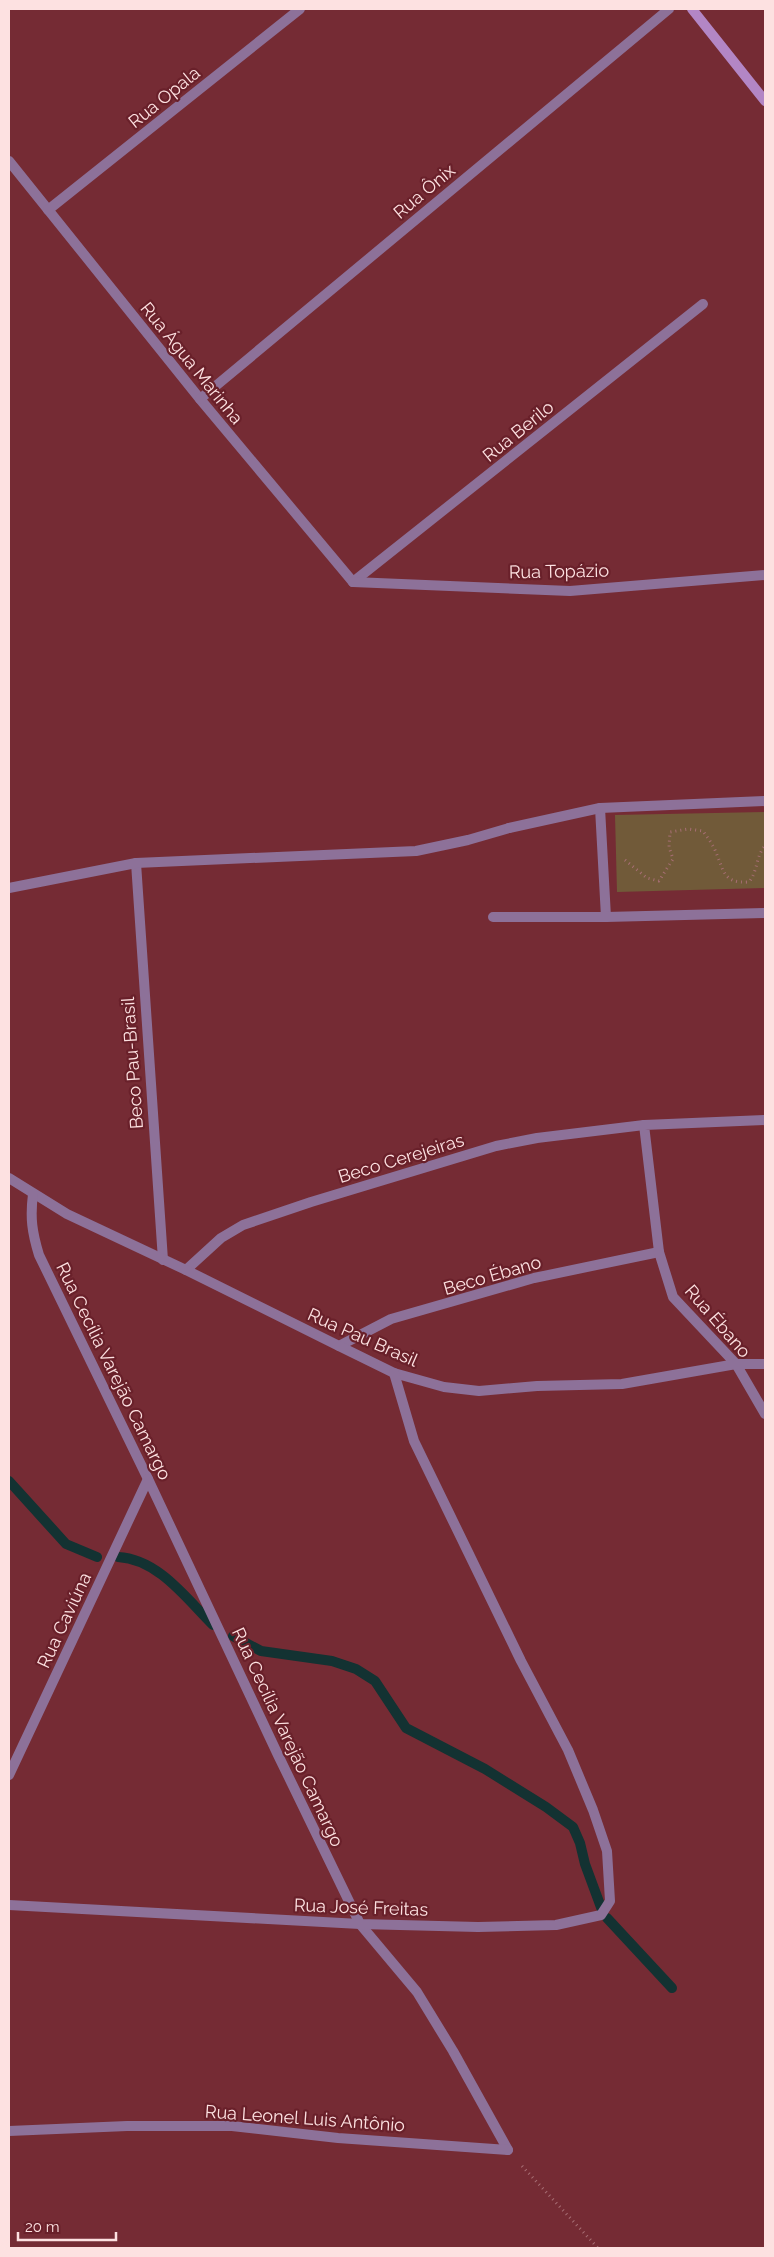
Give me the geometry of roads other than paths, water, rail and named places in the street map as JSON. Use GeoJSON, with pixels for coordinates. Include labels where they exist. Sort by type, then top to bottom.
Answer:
{"type":"FeatureCollection","features":[{"type":"Feature","properties":{"kind":"street","name":"Rua Opala"},"geometry":{"type":"LineString","coordinates":[[48,210],[300,9]]}},
{"type":"Feature","properties":{"kind":"street","name":"Rua Ônix"},"geometry":{"type":"LineString","coordinates":[[200,399],[669,9]]}},
{"type":"Feature","properties":{"kind":"street"},"geometry":{"type":"LineString","coordinates":[[692,9],[765,101]]}},
{"type":"Feature","properties":{"kind":"street","name":"Rua Água Marinha"},"geometry":{"type":"LineString","coordinates":[[9,161],[200,399],[353,582]]}},
{"type":"Feature","properties":{"kind":"street","name":"Rua Berilo"},"geometry":{"type":"LineString","coordinates":[[353,582],[703,304]]}},
{"type":"Feature","properties":{"kind":"street","name":"Rua Topázio"},"geometry":{"type":"LineString","coordinates":[[353,582],[570,591],[765,575]]}},
{"type":"Feature","properties":{"kind":"street"},"geometry":{"type":"LineString","coordinates":[[9,888],[136,864],[416,851],[600,808],[765,801]]}},
{"type":"Feature","properties":{"kind":"street"},"geometry":{"type":"LineString","coordinates":[[600,808],[606,917]]}},
{"type":"Feature","properties":{"kind":"street","name":"Beco Pau-Brasil"},"geometry":{"type":"LineString","coordinates":[[136,864],[163,1260]]}},
{"type":"Feature","properties":{"kind":"street"},"geometry":{"type":"LineString","coordinates":[[493,917],[606,917],[765,912]]}},
{"type":"Feature","properties":{"kind":"street","name":"Beco Cerejeiras"},"geometry":{"type":"LineString","coordinates":[[186,1270],[221,1238],[243,1226],[311,1202],[496,1146],[537,1138],[644,1125],[765,1120]]}},
{"type":"Feature","properties":{"kind":"street","name":"Rua Ébano"},"geometry":{"type":"LineString","coordinates":[[644,1125],[659,1252],[673,1297],[736,1364],[765,1414]]}},
{"type":"Feature","properties":{"kind":"street","name":"Rua Pau Brasil"},"geometry":{"type":"LineString","coordinates":[[9,1178],[67,1214],[186,1270],[339,1346],[394,1372],[444,1387],[479,1391],[537,1386],[622,1384],[685,1375],[736,1364],[765,1364]]}},
{"type":"Feature","properties":{"kind":"street","name":"Rua Cecília Varejão Camargo"},"geometry":{"type":"LineString","coordinates":[[34,1194],[30,1214],[39,1255],[360,1924],[417,1992],[508,2150]]}},
{"type":"Feature","properties":{"kind":"street","name":"Beco Ébano"},"geometry":{"type":"LineString","coordinates":[[339,1346],[391,1320],[534,1278],[659,1252]]}},
{"type":"Feature","properties":{"kind":"street","name":"Rua José Freitas"},"geometry":{"type":"LineString","coordinates":[[9,1905],[360,1924],[478,1928],[556,1925],[601,1915],[610,1901],[607,1851],[593,1810],[568,1750],[414,1441],[394,1372]]}},
{"type":"Feature","properties":{"kind":"street","name":"Rua Caviúna"},"geometry":{"type":"LineString","coordinates":[[9,1775],[148,1479]]}},
{"type":"Feature","properties":{"kind":"street","name":"Rua Leonel Luis Antônio"},"geometry":{"type":"LineString","coordinates":[[9,2131],[127,2126],[232,2126],[338,2138],[508,2150]]}},
{"type":"Feature","properties":{"kind":"waterway"},"geometry":{"type":"LineString","coordinates":[[9,1481],[66,1544],[97,1557]]}},
{"type":"Feature","properties":{"kind":"waterway"},"geometry":{"type":"LineString","coordinates":[[118,1557],[132,1559],[159,1572],[182,1592],[213,1625]]}},
{"type":"Feature","properties":{"kind":"waterway"},"geometry":{"type":"LineString","coordinates":[[233,1636],[261,1651],[332,1661],[356,1669],[375,1681],[406,1728],[485,1769],[546,1807],[573,1827],[602,1910]]}},
{"type":"Feature","properties":{"kind":"waterway"},"geometry":{"type":"LineString","coordinates":[[607,1918],[672,1988]]}}]}
